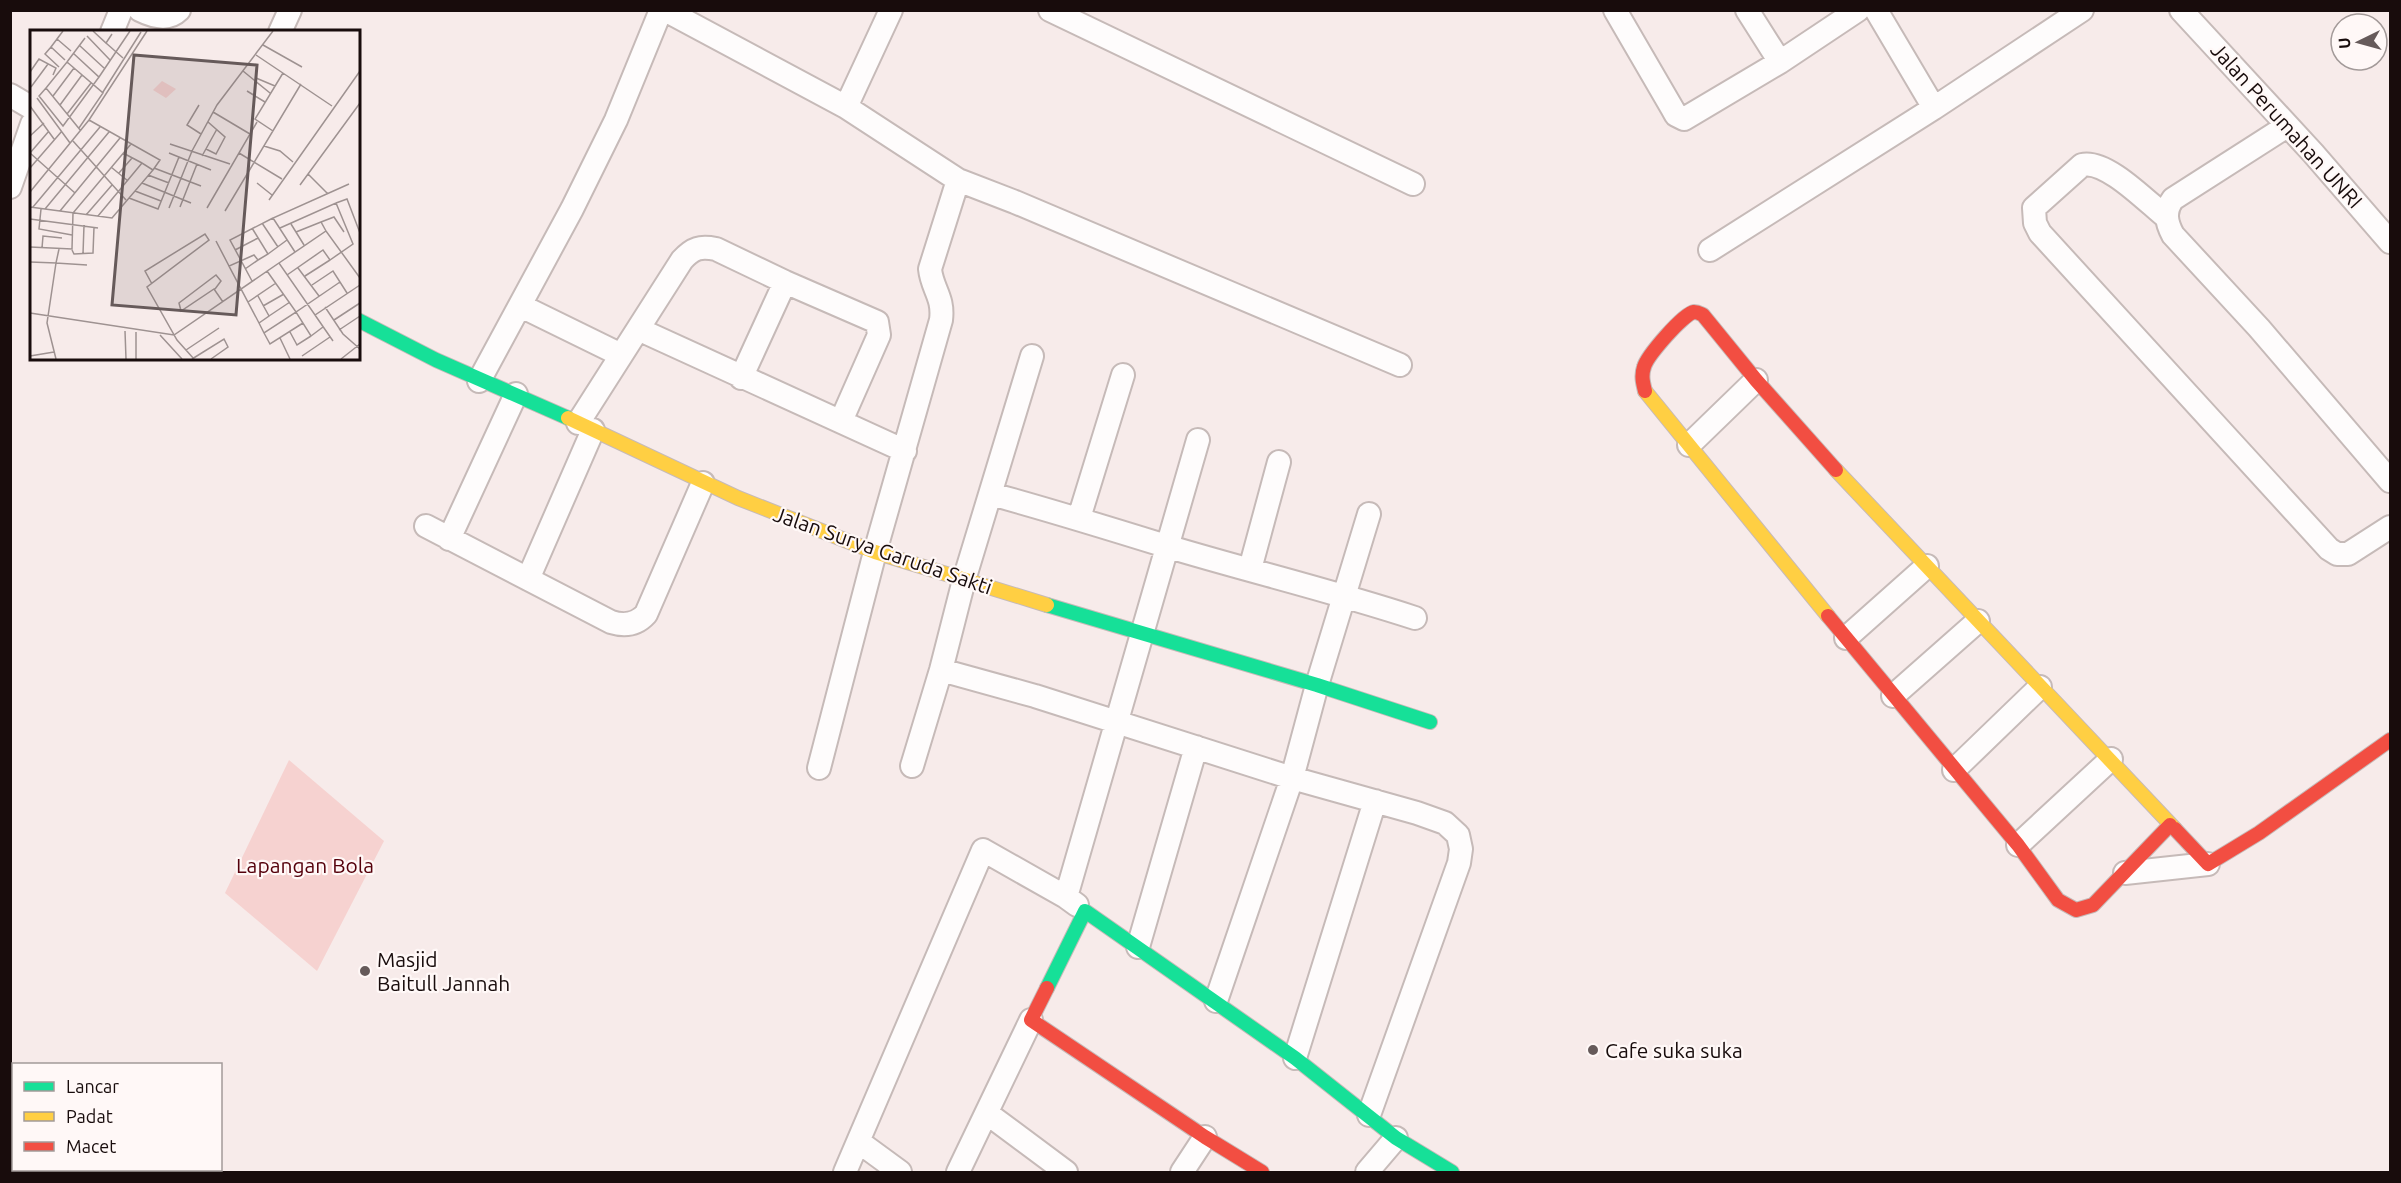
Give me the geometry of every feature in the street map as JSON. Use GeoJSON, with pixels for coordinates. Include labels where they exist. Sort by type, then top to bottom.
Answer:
{"type":"FeatureCollection","features":[{"type":"Feature","properties":{"kind":"street"},"geometry":{"type":"LineString","coordinates":[[113,30],[121,10]]}},
{"type":"Feature","properties":{"kind":"street"},"geometry":{"type":"LineString","coordinates":[[141,10],[155,16],[172,16],[179,10]]}},
{"type":"Feature","properties":{"kind":"street"},"geometry":{"type":"LineString","coordinates":[[281,30],[290,10]]}},
{"type":"Feature","properties":{"kind":"street"},"geometry":{"type":"LineString","coordinates":[[479,381],[521,306],[616,120],[663,10],[846,107],[958,180],[1400,365]]}},
{"type":"Feature","properties":{"kind":"street"},"geometry":{"type":"LineString","coordinates":[[846,107],[891,10]]}},
{"type":"Feature","properties":{"kind":"street"},"geometry":{"type":"LineString","coordinates":[[1050,10],[1413,184]]}},
{"type":"Feature","properties":{"kind":"street"},"geometry":{"type":"LineString","coordinates":[[1615,10],[1671,108],[1681,118],[1692,116],[1780,62],[1858,10]]}},
{"type":"Feature","properties":{"kind":"street"},"geometry":{"type":"LineString","coordinates":[[1747,10],[1780,62]]}},
{"type":"Feature","properties":{"kind":"street"},"geometry":{"type":"LineString","coordinates":[[1876,10],[1934,108]]}},
{"type":"Feature","properties":{"kind":"street"},"geometry":{"type":"LineString","coordinates":[[1710,250],[1934,108],[2082,10]]}},
{"type":"Feature","properties":{"kind":"street","name":"Jalan Perumahan UNRI"},"geometry":{"type":"LineString","coordinates":[[2181,10],[2313,153],[2391,242]]}},
{"type":"Feature","properties":{"kind":"street"},"geometry":{"type":"LineString","coordinates":[[10,95],[30,107]]}},
{"type":"Feature","properties":{"kind":"street"},"geometry":{"type":"LineString","coordinates":[[2166,217],[2169,205],[2174,199],[2287,126]]}},
{"type":"Feature","properties":{"kind":"street"},"geometry":{"type":"LineString","coordinates":[[10,187],[30,130]]}},
{"type":"Feature","properties":{"kind":"street"},"geometry":{"type":"LineString","coordinates":[[2391,481],[2259,328],[2173,235],[2166,217],[2107,170],[2090,163],[2082,165],[2034,208],[2035,223],[2040,233],[2329,549],[2337,554],[2348,554],[2391,527]]}},
{"type":"Feature","properties":{"kind":"street"},"geometry":{"type":"LineString","coordinates":[[819,768],[875,552],[942,313],[941,300],[932,280],[932,259],[958,180]]}},
{"type":"Feature","properties":{"kind":"street"},"geometry":{"type":"LineString","coordinates":[[528,579],[585,426],[621,355],[682,260],[695,248],[716,249],[785,282],[868,317],[879,326],[879,335],[841,421]]}},
{"type":"Feature","properties":{"kind":"street"},"geometry":{"type":"LineString","coordinates":[[741,378],[785,282]]}},
{"type":"Feature","properties":{"kind":"street"},"geometry":{"type":"LineString","coordinates":[[521,306],[621,355]]}},
{"type":"Feature","properties":{"kind":"street"},"geometry":{"type":"LineString","coordinates":[[2170,825],[2092,905],[2076,910],[2058,900],[2018,845],[1893,696],[1645,390],[1641,370],[1650,355],[1691,313],[1697,312],[1703,315],[1756,380],[1861,498],[2208,864]]}},
{"type":"Feature","properties":{"kind":"street","name":"Jalan Surya Garuda Sakti"},"geometry":{"type":"LineString","coordinates":[[360,321],[479,381],[516,394],[704,483],[875,552],[1430,722]]}},
{"type":"Feature","properties":{"kind":"street"},"geometry":{"type":"LineString","coordinates":[[638,329],[905,451]]}},
{"type":"Feature","properties":{"kind":"street"},"geometry":{"type":"LineString","coordinates":[[912,766],[941,670],[964,580],[1032,356]]}},
{"type":"Feature","properties":{"kind":"street"},"geometry":{"type":"LineString","coordinates":[[1079,518],[1123,375]]}},
{"type":"Feature","properties":{"kind":"street"},"geometry":{"type":"LineString","coordinates":[[1689,445],[1756,380]]}},
{"type":"Feature","properties":{"kind":"street"},"geometry":{"type":"LineString","coordinates":[[449,539],[516,394]]}},
{"type":"Feature","properties":{"kind":"street"},"geometry":{"type":"LineString","coordinates":[[1066,897],[1198,440]]}},
{"type":"Feature","properties":{"kind":"street"},"geometry":{"type":"LineString","coordinates":[[1250,568],[1279,462]]}},
{"type":"Feature","properties":{"kind":"street"},"geometry":{"type":"LineString","coordinates":[[426,526],[610,622],[620,625],[640,621],[646,614],[704,483]]}},
{"type":"Feature","properties":{"kind":"street"},"geometry":{"type":"LineString","coordinates":[[991,494],[1079,518],[1167,546],[1344,594],[1415,618]]}},
{"type":"Feature","properties":{"kind":"street"},"geometry":{"type":"LineString","coordinates":[[1216,1001],[1292,778],[1369,514]]}},
{"type":"Feature","properties":{"kind":"street"},"geometry":{"type":"LineString","coordinates":[[1846,638],[1927,566]]}},
{"type":"Feature","properties":{"kind":"street"},"geometry":{"type":"LineString","coordinates":[[1893,696],[1978,621]]}},
{"type":"Feature","properties":{"kind":"street"},"geometry":{"type":"LineString","coordinates":[[941,670],[1035,696],[1292,778],[1445,823],[1458,835],[1461,849],[1458,863],[1369,1115]]}},
{"type":"Feature","properties":{"kind":"street"},"geometry":{"type":"LineString","coordinates":[[1954,770],[2040,687]]}},
{"type":"Feature","properties":{"kind":"street"},"geometry":{"type":"LineString","coordinates":[[2125,873],[2208,864],[2259,833],[2391,740]]}},
{"type":"Feature","properties":{"kind":"street"},"geometry":{"type":"LineString","coordinates":[[1138,947],[1196,747]]}},
{"type":"Feature","properties":{"kind":"street"},"geometry":{"type":"LineString","coordinates":[[2018,845],[2110,759]]}},
{"type":"Feature","properties":{"kind":"street"},"geometry":{"type":"LineString","coordinates":[[1295,1058],[1375,801]]}},
{"type":"Feature","properties":{"kind":"street"},"geometry":{"type":"LineString","coordinates":[[845,1173],[983,849],[1066,897],[1295,1058],[1396,1138],[1452,1173]]}},
{"type":"Feature","properties":{"kind":"street"},"geometry":{"type":"LineString","coordinates":[[958,1173],[1085,911]]}},
{"type":"Feature","properties":{"kind":"street"},"geometry":{"type":"LineString","coordinates":[[1031,1020],[1262,1173]]}},
{"type":"Feature","properties":{"kind":"street"},"geometry":{"type":"LineString","coordinates":[[988,1114],[1066,1173]]}},
{"type":"Feature","properties":{"kind":"street"},"geometry":{"type":"LineString","coordinates":[[1182,1173],[1205,1137]]}},
{"type":"Feature","properties":{"kind":"street"},"geometry":{"type":"LineString","coordinates":[[1367,1173],[1396,1138]]}},
{"type":"Feature","properties":{"kind":"street"},"geometry":{"type":"LineString","coordinates":[[859,1142],[900,1173]]}},
{"type":"Feature","properties":{"kind":"green space","name":"Lapangan Bola"},"geometry":{"type":"Polygon","coordinates":[[[289,760],[384,841],[317,971],[225,893],[289,760]]]}},
{"type":"Feature","properties":{"kind":"traffic: fast"},"geometry":{"type":"LineString","coordinates":[[360,321],[436,360],[568,418]]}},
{"type":"Feature","properties":{"kind":"traffic: fast"},"geometry":{"type":"LineString","coordinates":[[1047,605],[1317,685],[1430,722]]}},
{"type":"Feature","properties":{"kind":"traffic: fast"},"geometry":{"type":"LineString","coordinates":[[1047,988],[1085,911],[1295,1058],[1396,1138],[1452,1172]]}},
{"type":"Feature","properties":{"kind":"traffic: slow"},"geometry":{"type":"LineString","coordinates":[[1645,391],[1828,616]]}},
{"type":"Feature","properties":{"kind":"traffic: slow"},"geometry":{"type":"LineString","coordinates":[[568,418],[738,498],[875,552],[1047,605]]}},
{"type":"Feature","properties":{"kind":"traffic: slow"},"geometry":{"type":"LineString","coordinates":[[1836,470],[2175,829]]}},
{"type":"Feature","properties":{"kind":"traffic: jam"},"geometry":{"type":"LineString","coordinates":[[1645,391],[1643,370],[1652,354],[1666,336],[1689,314],[1694,312],[1703,315],[1756,380],[1836,470]]}},
{"type":"Feature","properties":{"kind":"traffic: jam"},"geometry":{"type":"LineString","coordinates":[[1828,616],[2018,845],[2058,900],[2076,910],[2093,905],[2170,825]]}},
{"type":"Feature","properties":{"kind":"traffic: jam"},"geometry":{"type":"LineString","coordinates":[[2175,829],[2208,864],[2259,833],[2390,740]]}},
{"type":"Feature","properties":{"kind":"traffic: jam"},"geometry":{"type":"LineString","coordinates":[[1047,988],[1031,1020],[1205,1137],[1262,1172]]}},
{"type":"Feature","properties":{"kind":"place","name":"Masjid Baitull Jannah"},"geometry":{"type":"Point","coordinates":[365,971]}},
{"type":"Feature","properties":{"kind":"place","name":"Cafe suka suka"},"geometry":{"type":"Point","coordinates":[1593,1050]}}]}
